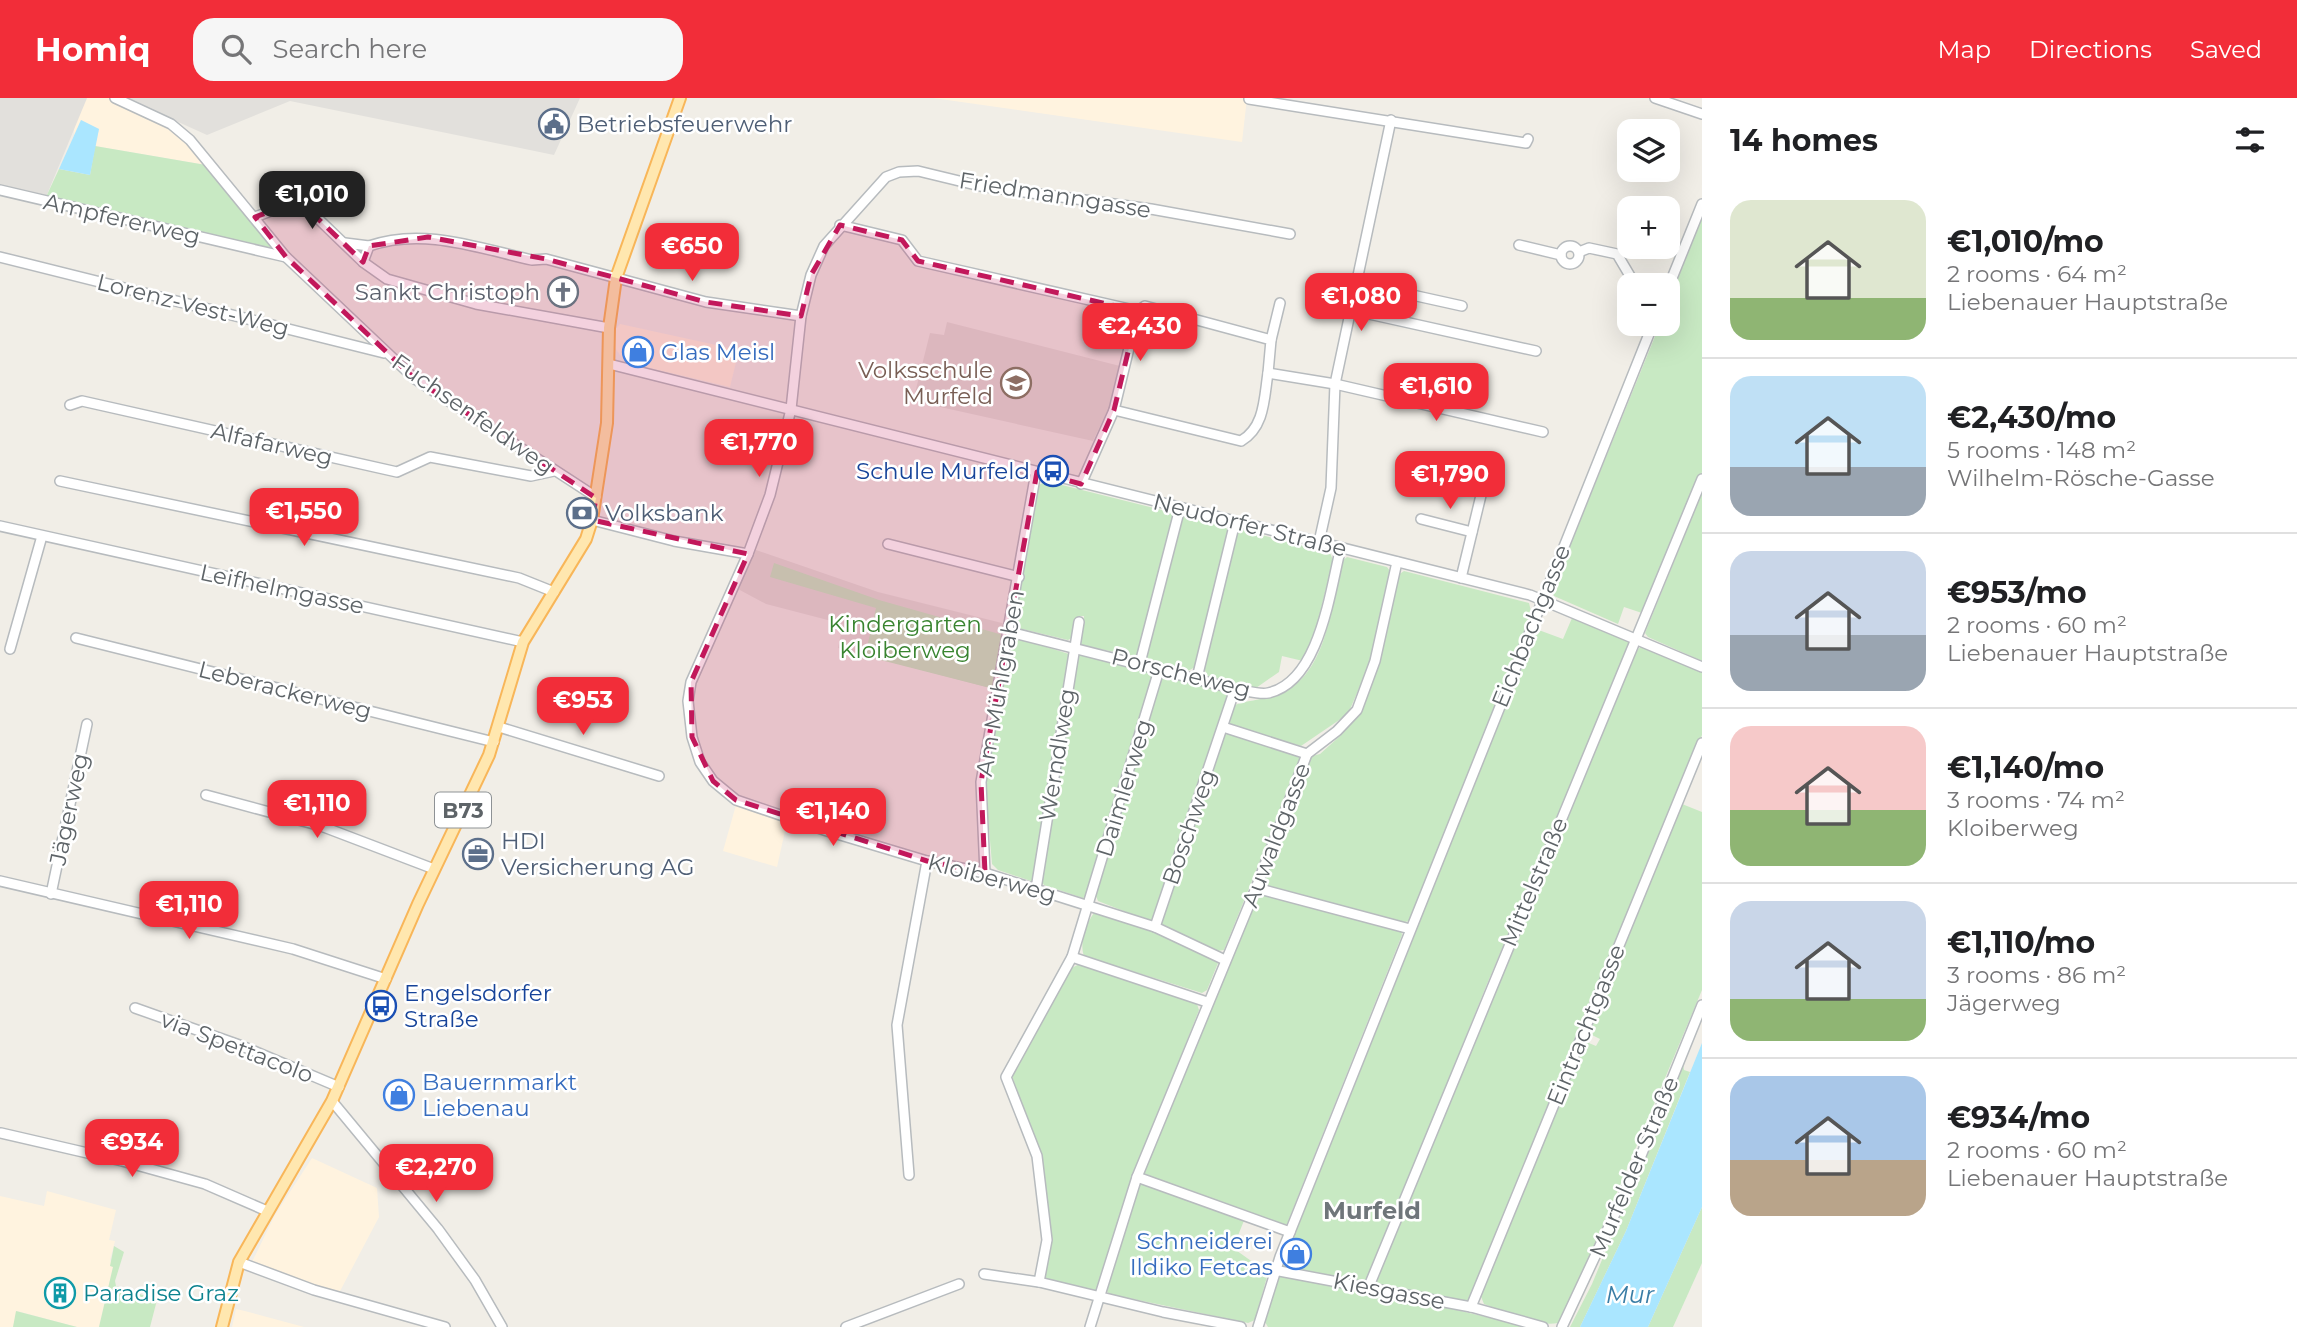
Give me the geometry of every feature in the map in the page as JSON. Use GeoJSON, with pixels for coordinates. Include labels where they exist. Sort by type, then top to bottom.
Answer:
{"type":"FeatureCollection","features":[{"type":"Feature","properties":{"kind":"main road","name":"B73"},"geometry":{"type":"LineString","coordinates":[[222,1327],[267,1212],[315,1136],[339,1087],[434,869],[494,742],[523,642],[582,548],[592,520],[607,423],[609,328],[616,278],[680,98]]}},
{"type":"Feature","properties":{"kind":"street","name":"Fuchsenfeldweg"},"geometry":{"type":"LineString","coordinates":[[115,98],[171,124],[190,140],[256,217],[286,257],[415,379],[596,497]]}},
{"type":"Feature","properties":{"kind":"street"},"geometry":{"type":"LineString","coordinates":[[1655,98],[1702,114]]}},
{"type":"Feature","properties":{"kind":"street"},"geometry":{"type":"LineString","coordinates":[[1249,100],[1526,143],[1528,139]]}},
{"type":"Feature","properties":{"kind":"street"},"geometry":{"type":"LineString","coordinates":[[1319,542],[1331,488],[1335,384],[1391,120]]}},
{"type":"Feature","properties":{"kind":"street","name":"Friedmanngasse"},"geometry":{"type":"LineString","coordinates":[[801,316],[811,275],[824,246],[840,225],[886,177],[899,172],[918,171],[980,186],[1151,209],[1280,230],[1290,234]]}},
{"type":"Feature","properties":{"kind":"street","name":"Ampfererweg"},"geometry":{"type":"LineString","coordinates":[[0,190],[286,257]]}},
{"type":"Feature","properties":{"kind":"street"},"geometry":{"type":"LineString","coordinates":[[256,217],[290,204],[308,209],[363,262],[387,279],[476,304],[609,328]]}},
{"type":"Feature","properties":{"kind":"street"},"geometry":{"type":"LineString","coordinates":[[1674,273],[1702,204]]}},
{"type":"Feature","properties":{"kind":"street"},"geometry":{"type":"LineString","coordinates":[[840,225],[902,240],[918,261],[1138,311]]}},
{"type":"Feature","properties":{"kind":"street"},"geometry":{"type":"LineString","coordinates":[[345,243],[369,246],[390,238],[428,237],[532,260],[546,258],[706,302],[764,308],[801,316],[791,409],[770,495],[748,554],[674,541],[592,520]]}},
{"type":"Feature","properties":{"kind":"street"},"geometry":{"type":"LineString","coordinates":[[1518,245],[1561,255]]}},
{"type":"Feature","properties":{"kind":"street"},"geometry":{"type":"LineString","coordinates":[[363,262],[369,246]]}},
{"type":"Feature","properties":{"kind":"street"},"geometry":{"type":"LineString","coordinates":[[1570,246],[1578,252],[1577,261],[1572,264],[1565,263],[1561,255],[1562,250],[1570,246]]}},
{"type":"Feature","properties":{"kind":"street"},"geometry":{"type":"LineString","coordinates":[[1578,252],[1589,248],[1617,254],[1628,273]]}},
{"type":"Feature","properties":{"kind":"street","name":"Lorenz-Vest-Weg"},"geometry":{"type":"LineString","coordinates":[[0,257],[386,354]]}},
{"type":"Feature","properties":{"kind":"street"},"geometry":{"type":"LineString","coordinates":[[1358,283],[1461,306]]}},
{"type":"Feature","properties":{"kind":"street"},"geometry":{"type":"LineString","coordinates":[[1114,410],[1241,441],[1252,433],[1260,419],[1271,340],[1280,303]]}},
{"type":"Feature","properties":{"kind":"street"},"geometry":{"type":"LineString","coordinates":[[1081,484],[1114,410],[1138,311],[1145,306],[1271,340]]}},
{"type":"Feature","properties":{"kind":"street"},"geometry":{"type":"LineString","coordinates":[[1351,310],[1536,351]]}},
{"type":"Feature","properties":{"kind":"street","name":"Eichbachgasse"},"geometry":{"type":"LineString","coordinates":[[1258,1327],[1274,1270],[1648,336]]}},
{"type":"Feature","properties":{"kind":"street","name":"Neudorfer Straße"},"geometry":{"type":"LineString","coordinates":[[609,365],[1542,599],[1702,667]]}},
{"type":"Feature","properties":{"kind":"street"},"geometry":{"type":"LineString","coordinates":[[1268,373],[1335,384],[1543,432]]}},
{"type":"Feature","properties":{"kind":"street","name":"Alfafarweg"},"geometry":{"type":"LineString","coordinates":[[70,405],[82,401],[397,472],[430,457],[531,476],[554,471]]}},
{"type":"Feature","properties":{"kind":"street","name":"Am Mühlgraben"},"geometry":{"type":"LineString","coordinates":[[985,873],[981,782],[1010,632],[1036,472]]}},
{"type":"Feature","properties":{"kind":"street","name":"Mittelstraße"},"geometry":{"type":"LineString","coordinates":[[1368,1286],[1500,961],[1638,639],[1702,479]]}},
{"type":"Feature","properties":{"kind":"street"},"geometry":{"type":"LineString","coordinates":[[60,481],[519,578],[554,592]]}},
{"type":"Feature","properties":{"kind":"street"},"geometry":{"type":"LineString","coordinates":[[1461,578],[1483,487]]}},
{"type":"Feature","properties":{"kind":"street"},"geometry":{"type":"LineString","coordinates":[[1140,663],[1180,508]]}},
{"type":"Feature","properties":{"kind":"street"},"geometry":{"type":"LineString","coordinates":[[1421,519],[1472,532]]}},
{"type":"Feature","properties":{"kind":"street"},"geometry":{"type":"LineString","coordinates":[[1197,678],[1235,522]]}},
{"type":"Feature","properties":{"kind":"street","name":"Leifhelmgasse"},"geometry":{"type":"LineString","coordinates":[[0,526],[523,642]]}},
{"type":"Feature","properties":{"kind":"street"},"geometry":{"type":"LineString","coordinates":[[10,649],[42,536]]}},
{"type":"Feature","properties":{"kind":"street","name":"Am Mühlgraben"},"geometry":{"type":"LineString","coordinates":[[888,544],[1019,577]]}},
{"type":"Feature","properties":{"kind":"street","name":"Porscheweg"},"geometry":{"type":"LineString","coordinates":[[1010,632],[1235,689],[1267,694],[1290,682],[1307,664],[1316,646],[1340,547]]}},
{"type":"Feature","properties":{"kind":"street","name":"Kloiberweg"},"geometry":{"type":"LineString","coordinates":[[748,554],[691,682],[688,701],[692,737],[700,762],[713,781],[736,800],[927,860],[985,873],[1088,905],[1155,927],[1225,960]]}},
{"type":"Feature","properties":{"kind":"street","name":"Auwaldgasse"},"geometry":{"type":"LineString","coordinates":[[1090,1327],[1137,1177],[1256,888],[1307,754],[1337,731],[1357,710],[1375,661],[1397,562]]}},
{"type":"Feature","properties":{"kind":"street","name":"Werndlweg"},"geometry":{"type":"LineString","coordinates":[[1036,889],[1079,622]]}},
{"type":"Feature","properties":{"kind":"street","name":"Leberackerweg"},"geometry":{"type":"LineString","coordinates":[[76,638],[494,742]]}},
{"type":"Feature","properties":{"kind":"street","name":"Daimlerweg"},"geometry":{"type":"LineString","coordinates":[[1088,905],[1159,670]]}},
{"type":"Feature","properties":{"kind":"street","name":"Boschweg"},"geometry":{"type":"LineString","coordinates":[[1155,927],[1235,689]]}},
{"type":"Feature","properties":{"kind":"street","name":"Jägerweg"},"geometry":{"type":"LineString","coordinates":[[51,894],[87,724]]}},
{"type":"Feature","properties":{"kind":"street"},"geometry":{"type":"LineString","coordinates":[[499,727],[659,776]]}},
{"type":"Feature","properties":{"kind":"street"},"geometry":{"type":"LineString","coordinates":[[1223,727],[1307,754]]}},
{"type":"Feature","properties":{"kind":"street","name":"Eintrachtgasse"},"geometry":{"type":"LineString","coordinates":[[1471,1307],[1702,743]]}},
{"type":"Feature","properties":{"kind":"street"},"geometry":{"type":"LineString","coordinates":[[206,795],[321,826],[434,869]]}},
{"type":"Feature","properties":{"kind":"street"},"geometry":{"type":"LineString","coordinates":[[909,1175],[897,1025],[927,860]]}},
{"type":"Feature","properties":{"kind":"street","name":"Jägerweg"},"geometry":{"type":"LineString","coordinates":[[0,881],[293,950],[386,979]]}},
{"type":"Feature","properties":{"kind":"street"},"geometry":{"type":"LineString","coordinates":[[1256,888],[1410,929]]}},
{"type":"Feature","properties":{"kind":"street"},"geometry":{"type":"LineString","coordinates":[[1039,1282],[1047,1240],[1037,1156],[1006,1077],[1072,957],[1088,905]]}},
{"type":"Feature","properties":{"kind":"street"},"geometry":{"type":"LineString","coordinates":[[1072,957],[1207,1002]]}},
{"type":"Feature","properties":{"kind":"street","name":"Murfelder Straße"},"geometry":{"type":"LineString","coordinates":[[1562,1327],[1634,1173],[1702,1005]]}},
{"type":"Feature","properties":{"kind":"street","name":"via Spettacolo"},"geometry":{"type":"LineString","coordinates":[[135,1008],[242,1046],[339,1087]]}},
{"type":"Feature","properties":{"kind":"street"},"geometry":{"type":"LineString","coordinates":[[332,1101],[438,1230],[475,1280],[504,1326]]}},
{"type":"Feature","properties":{"kind":"street"},"geometry":{"type":"LineString","coordinates":[[1,1133],[122,1161],[205,1184],[267,1212]]}},
{"type":"Feature","properties":{"kind":"street"},"geometry":{"type":"LineString","coordinates":[[1137,1177],[1290,1231]]}},
{"type":"Feature","properties":{"kind":"street"},"geometry":{"type":"LineString","coordinates":[[245,1265],[375,1308],[445,1327]]}},
{"type":"Feature","properties":{"kind":"street","name":"Kiesgasse"},"geometry":{"type":"LineString","coordinates":[[1274,1270],[1471,1307],[1543,1327]]}},
{"type":"Feature","properties":{"kind":"street"},"geometry":{"type":"LineString","coordinates":[[984,1274],[1039,1282],[1100,1298],[1241,1327]]}},
{"type":"Feature","properties":{"kind":"street"},"geometry":{"type":"LineString","coordinates":[[846,1327],[959,1284]]}},
{"type":"Feature","properties":{"kind":"highlighted area"},"geometry":{"type":"Polygon","coordinates":[[[290,204],[308,209],[363,262],[369,246],[428,237],[546,259],[706,302],[801,316],[811,275],[840,225],[902,240],[918,261],[1138,311],[1114,410],[1081,484],[1037,472],[981,782],[985,873],[927,861],[736,800],[713,781],[692,737],[691,682],[748,554],[592,520],[596,498],[415,379],[286,257],[255,217],[290,204]]]}},
{"type":"Feature","properties":{"kind":"shaded area"},"geometry":{"type":"Polygon","coordinates":[[[0,98],[87,98],[46,197],[0,186],[0,98]]]}},
{"type":"Feature","properties":{"kind":"shaded area"},"geometry":{"type":"Polygon","coordinates":[[[87,98],[125,98],[171,119],[206,165],[95,146],[99,129],[81,120],[74,135],[74,126],[87,98]]]}},
{"type":"Feature","properties":{"kind":"shaded area"},"geometry":{"type":"Polygon","coordinates":[[[125,98],[580,98],[554,155],[290,101],[207,135],[125,98]]]}},
{"type":"Feature","properties":{"kind":"shaded area"},"geometry":{"type":"Polygon","coordinates":[[[933,98],[1247,98],[1242,142],[933,98]]]}},
{"type":"Feature","properties":{"kind":"shaded area","name":"Volksschule Murfeld"},"geometry":{"type":"Polygon","coordinates":[[[947,322],[1120,366],[1109,407],[1093,441],[913,401],[930,333],[944,335],[947,322]]]}},
{"type":"Feature","properties":{"kind":"shaded area"},"geometry":{"type":"Polygon","coordinates":[[[620,324],[739,350],[730,387],[625,362],[615,348],[613,332],[620,324]]]}},
{"type":"Feature","properties":{"kind":"shaded area","name":"Kindergarten Kloiberweg"},"geometry":{"type":"Polygon","coordinates":[[[756,550],[878,592],[1006,624],[994,689],[838,648],[843,624],[766,604],[736,588],[756,550]]]}},
{"type":"Feature","properties":{"kind":"shaded area"},"geometry":{"type":"Polygon","coordinates":[[[736,805],[787,822],[777,867],[723,851],[736,805]]]}},
{"type":"Feature","properties":{"kind":"shaded area"},"geometry":{"type":"Polygon","coordinates":[[[312,1158],[377,1188],[379,1217],[339,1293],[251,1264],[275,1215],[312,1158]]]}},
{"type":"Feature","properties":{"kind":"shaded area"},"geometry":{"type":"Polygon","coordinates":[[[47,1191],[116,1210],[109,1240],[115,1241],[110,1260],[113,1267],[99,1327],[77,1327],[17,1311],[13,1327],[0,1327],[0,1196],[44,1206],[47,1191]]]}},
{"type":"Feature","properties":{"kind":"shaded area"},"geometry":{"type":"Polygon","coordinates":[[[236,1309],[245,1311],[304,1327],[232,1327],[236,1309]]]}},
{"type":"Feature","properties":{"kind":"green space"},"geometry":{"type":"Polygon","coordinates":[[[95,146],[206,165],[274,251],[46,197],[59,169],[90,175],[95,146]]]}},
{"type":"Feature","properties":{"kind":"green space"},"geometry":{"type":"Polygon","coordinates":[[[1702,217],[1702,472],[1645,614],[1624,607],[1618,624],[1554,596],[1552,590],[1655,336],[1680,336],[1680,273],[1702,217]]]}},
{"type":"Feature","properties":{"kind":"green space"},"geometry":{"type":"Polygon","coordinates":[[[1046,481],[1170,512],[1174,519],[1138,654],[1134,656],[1081,645],[1084,616],[1079,616],[1074,637],[1068,640],[1018,628],[1015,623],[1039,485],[1046,481]]]}},
{"type":"Feature","properties":{"kind":"green space"},"geometry":{"type":"Polygon","coordinates":[[[1702,493],[1702,661],[1648,637],[1645,633],[1702,493]]]}},
{"type":"Feature","properties":{"kind":"green space"},"geometry":{"type":"Polygon","coordinates":[[[1185,516],[1225,526],[1228,531],[1195,667],[1188,671],[1150,662],[1146,655],[1180,520],[1185,516]]]}},
{"type":"Feature","properties":{"kind":"green space"},"geometry":{"type":"Polygon","coordinates":[[[1243,530],[1330,553],[1333,560],[1315,633],[1303,661],[1282,656],[1279,672],[1256,688],[1208,676],[1204,669],[1237,534],[1243,530]]]}},
{"type":"Feature","properties":{"kind":"green space"},"geometry":{"type":"Polygon","coordinates":[[[1347,557],[1387,567],[1390,571],[1369,665],[1348,714],[1301,746],[1232,726],[1227,721],[1232,706],[1274,696],[1292,687],[1305,675],[1324,640],[1341,562],[1347,557]]]}},
{"type":"Feature","properties":{"kind":"green space","name":"Kindergarten Kloiberweg"},"geometry":{"type":"Polygon","coordinates":[[[774,563],[879,600],[1003,635],[994,689],[865,656],[876,608],[770,577],[774,563]]]}},
{"type":"Feature","properties":{"kind":"green space"},"geometry":{"type":"Polygon","coordinates":[[[1404,571],[1529,603],[1532,615],[1409,921],[1405,922],[1265,886],[1261,882],[1312,756],[1320,754],[1340,736],[1359,712],[1398,575],[1404,571]]]}},
{"type":"Feature","properties":{"kind":"green space"},"geometry":{"type":"Polygon","coordinates":[[[1572,618],[1629,640],[1631,647],[1487,984],[1367,1282],[1285,1267],[1283,1263],[1536,629],[1563,639],[1572,618]]]}},
{"type":"Feature","properties":{"kind":"green space"},"geometry":{"type":"Polygon","coordinates":[[[1018,638],[1069,654],[1034,880],[1031,881],[998,870],[992,864],[985,782],[1010,643],[1018,638]]]}},
{"type":"Feature","properties":{"kind":"green space"},"geometry":{"type":"Polygon","coordinates":[[[1642,646],[1702,672],[1702,735],[1469,1301],[1464,1304],[1378,1285],[1375,1281],[1511,947],[1638,649],[1642,646]]]}},
{"type":"Feature","properties":{"kind":"green space"},"geometry":{"type":"Polygon","coordinates":[[[1080,654],[1150,673],[1154,679],[1089,895],[1083,898],[1044,885],[1041,880],[1075,657],[1080,654]]]}},
{"type":"Feature","properties":{"kind":"green space"},"geometry":{"type":"Polygon","coordinates":[[[1167,674],[1225,689],[1229,697],[1154,918],[1149,921],[1098,901],[1096,896],[1160,678],[1167,674]]]}},
{"type":"Feature","properties":{"kind":"green space"},"geometry":{"type":"Polygon","coordinates":[[[1229,733],[1298,754],[1301,760],[1224,950],[1217,951],[1161,926],[1159,921],[1223,736],[1229,733]]]}},
{"type":"Feature","properties":{"kind":"green space"},"geometry":{"type":"Polygon","coordinates":[[[1682,804],[1702,812],[1702,990],[1584,1271],[1558,1323],[1540,1323],[1520,1318],[1484,1304],[1480,1294],[1584,1041],[1596,1046],[1600,1039],[1588,1033],[1682,804]]]}},
{"type":"Feature","properties":{"kind":"green space"},"geometry":{"type":"Polygon","coordinates":[[[1262,894],[1401,930],[1402,935],[1287,1224],[1283,1225],[1143,1175],[1255,896],[1262,894]]]}},
{"type":"Feature","properties":{"kind":"green space"},"geometry":{"type":"Polygon","coordinates":[[[1095,912],[1155,932],[1214,958],[1218,963],[1207,990],[1202,993],[1084,956],[1084,933],[1095,912]]]}},
{"type":"Feature","properties":{"kind":"green space"},"geometry":{"type":"Polygon","coordinates":[[[1081,963],[1196,1001],[1199,1010],[1136,1171],[1098,1293],[1047,1281],[1045,1277],[1050,1244],[1039,1153],[1011,1073],[1070,969],[1081,963]]]}},
{"type":"Feature","properties":{"kind":"green space"},"geometry":{"type":"Polygon","coordinates":[[[1683,1064],[1684,1070],[1690,1072],[1626,1231],[1580,1327],[1570,1327],[1592,1284],[1683,1064]]]}},
{"type":"Feature","properties":{"kind":"green space"},"geometry":{"type":"Polygon","coordinates":[[[1150,1183],[1245,1218],[1233,1248],[1268,1273],[1255,1320],[1248,1323],[1109,1294],[1106,1290],[1139,1184],[1150,1183]]]}},
{"type":"Feature","properties":{"kind":"green space"},"geometry":{"type":"Polygon","coordinates":[[[1702,1207],[1702,1263],[1673,1327],[1648,1327],[1702,1207]]]}},
{"type":"Feature","properties":{"kind":"green space"},"geometry":{"type":"Polygon","coordinates":[[[114,1246],[124,1252],[115,1281],[116,1286],[157,1300],[150,1327],[99,1327],[113,1267],[110,1266],[114,1246]]]}},
{"type":"Feature","properties":{"kind":"green space"},"geometry":{"type":"Polygon","coordinates":[[[1281,1276],[1419,1301],[1528,1327],[1268,1327],[1265,1322],[1276,1280],[1281,1276]]]}},
{"type":"Feature","properties":{"kind":"green space"},"geometry":{"type":"Polygon","coordinates":[[[16,1311],[77,1327],[13,1327],[16,1311]]]}},
{"type":"Feature","properties":{"kind":"water"},"geometry":{"type":"Polygon","coordinates":[[[81,120],[99,129],[90,175],[59,169],[81,120]]]}},
{"type":"Feature","properties":{"kind":"water","name":"Mur"},"geometry":{"type":"Polygon","coordinates":[[[1702,1043],[1702,1207],[1648,1327],[1580,1327],[1626,1231],[1702,1043]]]}},
{"type":"Feature","properties":{"kind":"place","name":"Betriebsfeuerwehr"},"geometry":{"type":"Point","coordinates":[554,124]}},
{"type":"Feature","properties":{"kind":"place","name":"Sankt Christoph"},"geometry":{"type":"Point","coordinates":[563,292]}},
{"type":"Feature","properties":{"kind":"place","name":"Glas Meisl"},"geometry":{"type":"Point","coordinates":[638,352]}},
{"type":"Feature","properties":{"kind":"place","name":"Volksschule Murfeld"},"geometry":{"type":"Point","coordinates":[1016,383]}},
{"type":"Feature","properties":{"kind":"place","name":"Schule Murfeld"},"geometry":{"type":"Point","coordinates":[1053,471]}},
{"type":"Feature","properties":{"kind":"place","name":"Volksbank"},"geometry":{"type":"Point","coordinates":[582,513]}},
{"type":"Feature","properties":{"kind":"place","name":"HDI Versicherung AG"},"geometry":{"type":"Point","coordinates":[478,854]}},
{"type":"Feature","properties":{"kind":"place","name":"Engelsdorfer Straße"},"geometry":{"type":"Point","coordinates":[381,1006]}},
{"type":"Feature","properties":{"kind":"place","name":"Bauernmarkt Liebenau"},"geometry":{"type":"Point","coordinates":[399,1095]}},
{"type":"Feature","properties":{"kind":"place","name":"Schneiderei Ildiko Fetcas"},"geometry":{"type":"Point","coordinates":[1296,1254]}},
{"type":"Feature","properties":{"kind":"place","name":"Paradise Graz"},"geometry":{"type":"Point","coordinates":[60,1293]}},
{"type":"Feature","properties":{"kind":"district","name":"Murfeld"},"geometry":{"type":"Point","coordinates":[1372,1210]}}]}
